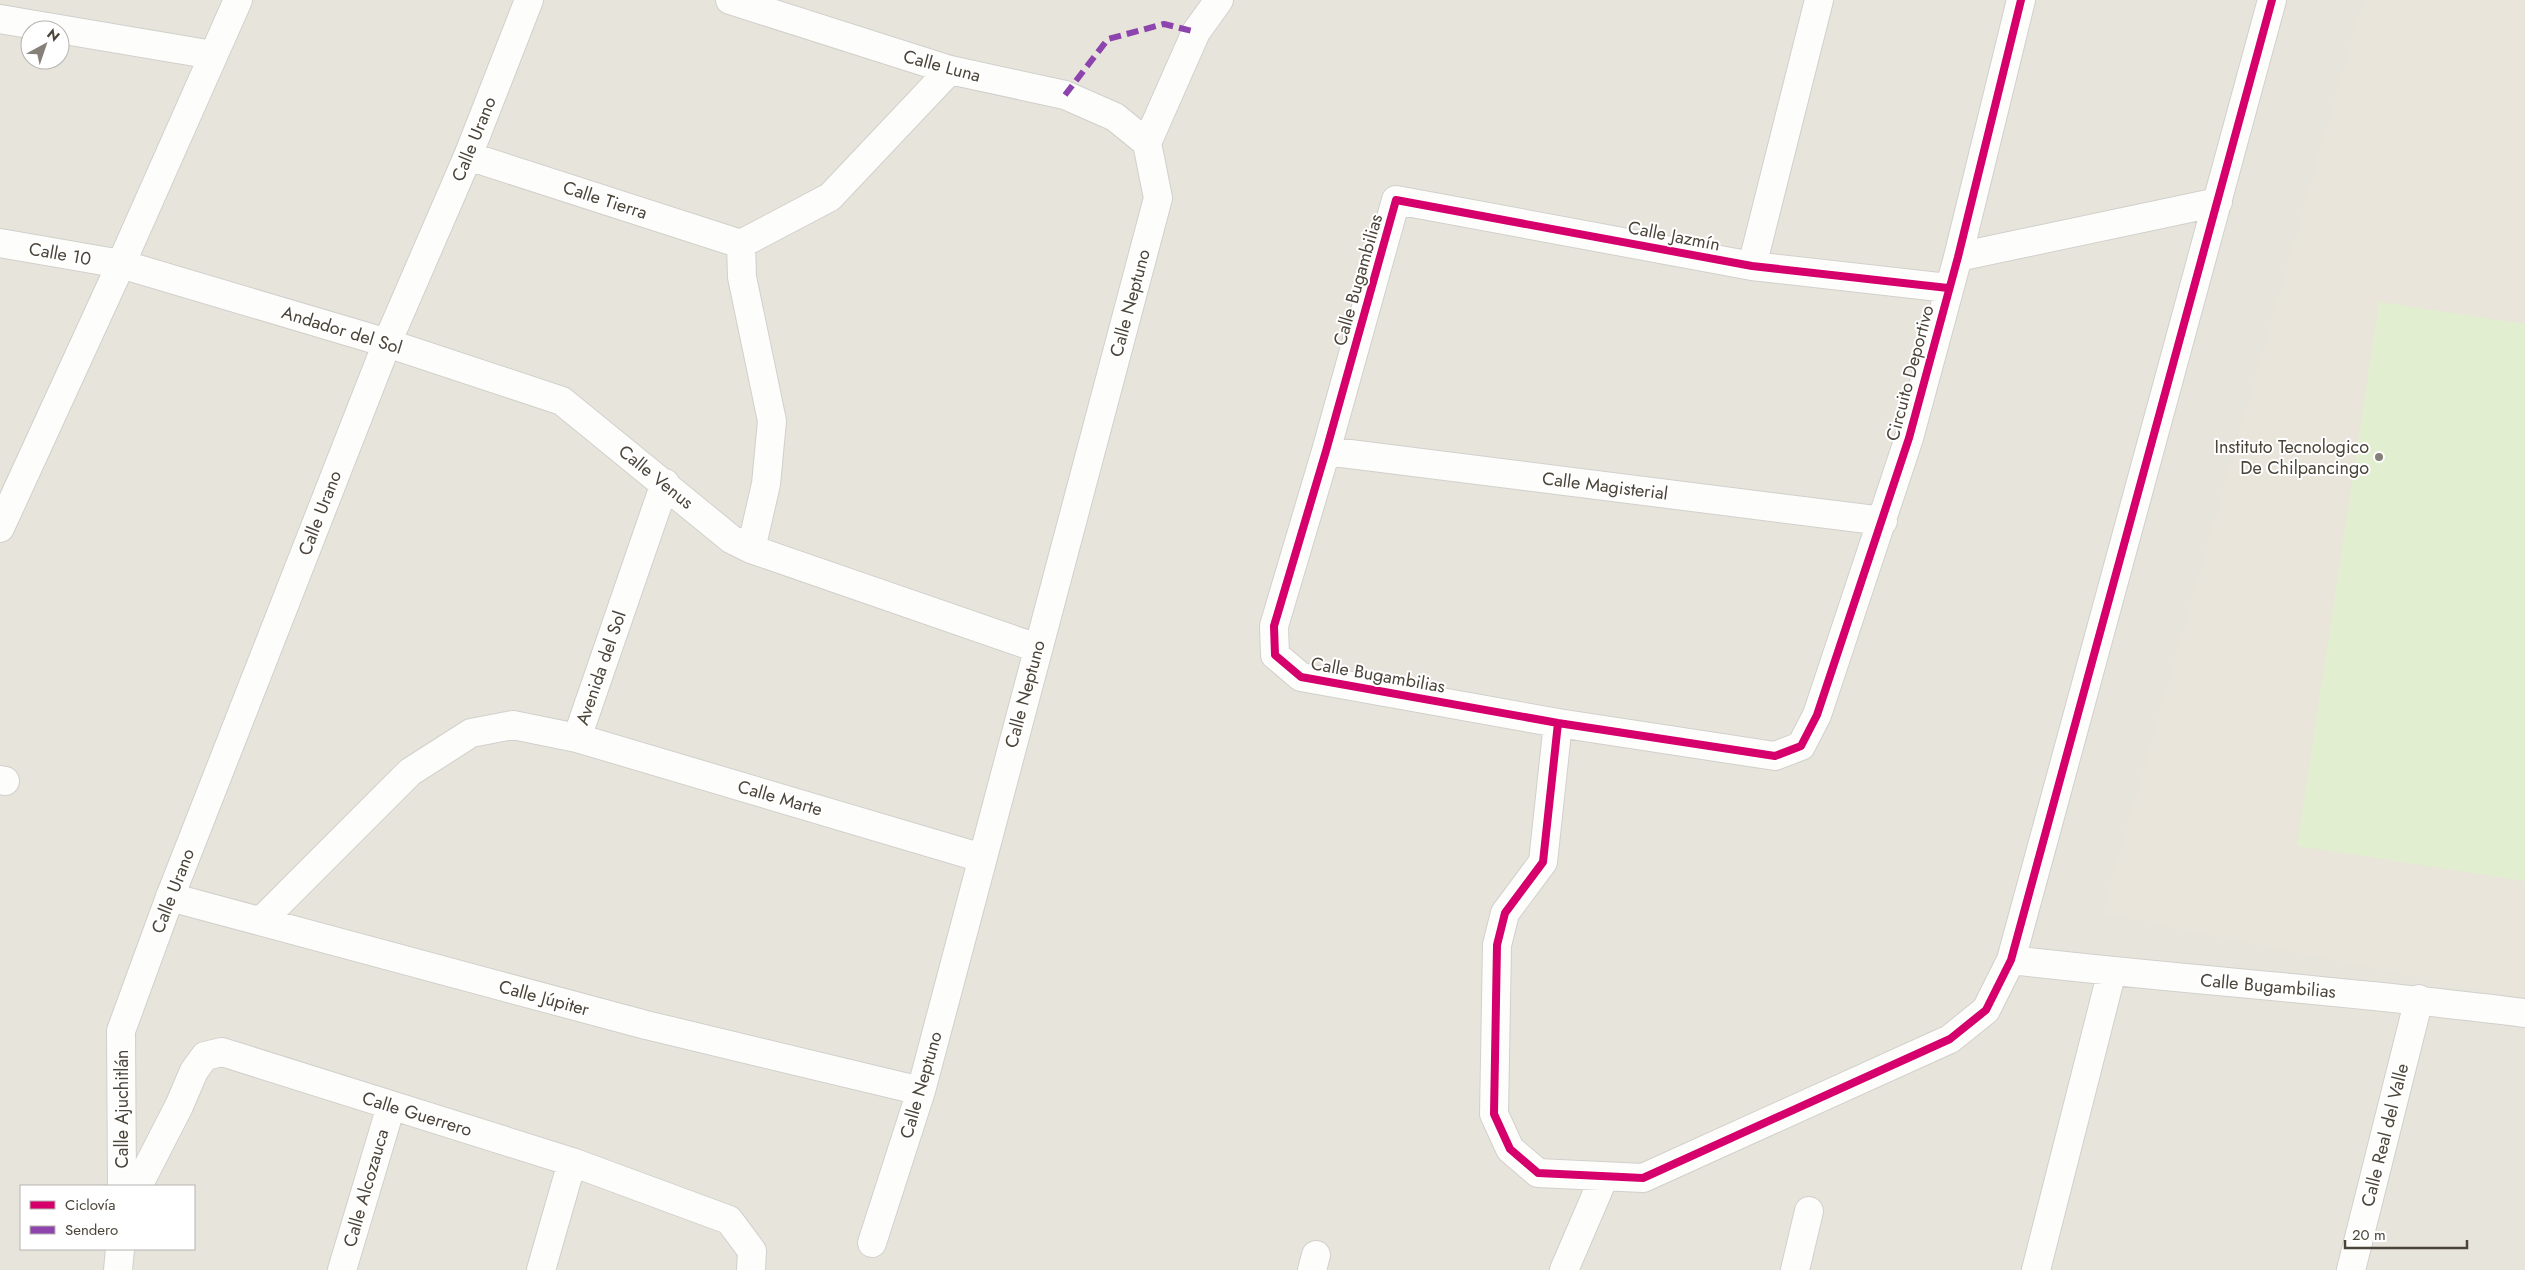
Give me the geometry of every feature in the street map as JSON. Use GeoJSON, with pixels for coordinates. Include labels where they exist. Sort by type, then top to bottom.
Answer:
{"type":"FeatureCollection","features":[{"type":"Feature","properties":{"kind":"street"},"geometry":{"type":"LineString","coordinates":[[0,528],[121,264],[238,0]]}},
{"type":"Feature","properties":{"kind":"street","name":"Calle Urano"},"geometry":{"type":"LineString","coordinates":[[121,1031],[170,897],[387,343],[468,156],[529,0]]}},
{"type":"Feature","properties":{"kind":"street","name":"Calle Luna"},"geometry":{"type":"LineString","coordinates":[[730,0],[950,70],[1065,95],[1115,117],[1147,142]]}},
{"type":"Feature","properties":{"kind":"street"},"geometry":{"type":"LineString","coordinates":[[1147,142],[1196,32],[1219,0]]}},
{"type":"Feature","properties":{"kind":"street"},"geometry":{"type":"LineString","coordinates":[[1752,266],[1819,0]]}},
{"type":"Feature","properties":{"kind":"street","name":"Circuito Deportivo"},"geometry":{"type":"LineString","coordinates":[[1801,746],[1817,715],[1909,438],[1948,288],[1958,257],[2020,0]]}},
{"type":"Feature","properties":{"kind":"street"},"geometry":{"type":"LineString","coordinates":[[1558,723],[1543,862],[1506,913],[1497,945],[1494,1114],[1510,1149],[1538,1173],[1643,1178],[1950,1039],[1986,1010],[2011,960],[2272,0]]}},
{"type":"Feature","properties":{"kind":"street"},"geometry":{"type":"LineString","coordinates":[[0,19],[213,55]]}},
{"type":"Feature","properties":{"kind":"street"},"geometry":{"type":"LineString","coordinates":[[751,550],[766,484],[772,421],[742,277],[741,244],[830,197],[950,70]]}},
{"type":"Feature","properties":{"kind":"street","name":"Calle Neptuno"},"geometry":{"type":"LineString","coordinates":[[872,1243],[921,1091],[1037,648],[1158,198],[1147,142]]}},
{"type":"Feature","properties":{"kind":"street","name":"Calle Tierra"},"geometry":{"type":"LineString","coordinates":[[468,156],[741,244]]}},
{"type":"Feature","properties":{"kind":"street","name":"Calle Jazmín"},"geometry":{"type":"LineString","coordinates":[[1396,200],[1752,266],[1948,288]]}},
{"type":"Feature","properties":{"kind":"street","name":"Calle Bugambilias"},"geometry":{"type":"LineString","coordinates":[[1396,200],[1326,451],[1274,626],[1275,655],[1301,677],[1558,723],[1775,756],[1801,746]]}},
{"type":"Feature","properties":{"kind":"street"},"geometry":{"type":"LineString","coordinates":[[1958,257],[2218,202]]}},
{"type":"Feature","properties":{"kind":"street","name":"Calle 10"},"geometry":{"type":"LineString","coordinates":[[0,243],[121,264]]}},
{"type":"Feature","properties":{"kind":"street","name":"Andador del Sol"},"geometry":{"type":"LineString","coordinates":[[121,264],[387,343],[562,401]]}},
{"type":"Feature","properties":{"kind":"street","name":"Calle Venus"},"geometry":{"type":"LineString","coordinates":[[562,401],[665,483],[731,539],[751,550],[1037,648]]}},
{"type":"Feature","properties":{"kind":"street","name":"Calle Magisterial"},"geometry":{"type":"LineString","coordinates":[[1326,451],[1883,521]]}},
{"type":"Feature","properties":{"kind":"street","name":"Avenida del Sol"},"geometry":{"type":"LineString","coordinates":[[261,921],[410,772],[471,733],[513,725],[577,738],[665,483]]}},
{"type":"Feature","properties":{"kind":"street","name":"Calle Marte"},"geometry":{"type":"LineString","coordinates":[[577,738],[982,858]]}},
{"type":"Feature","properties":{"kind":"street","name":"Calle Júpiter"},"geometry":{"type":"LineString","coordinates":[[170,897],[646,1025],[921,1091]]}},
{"type":"Feature","properties":{"kind":"street","name":"Calle Bugambilias"},"geometry":{"type":"LineString","coordinates":[[2011,960],[2419,1000],[2525,1013]]}},
{"type":"Feature","properties":{"kind":"street"},"geometry":{"type":"LineString","coordinates":[[2036,1270],[2112,971]]}},
{"type":"Feature","properties":{"kind":"street","name":"Calle Real del Valle"},"geometry":{"type":"LineString","coordinates":[[2351,1270],[2419,1000]]}},
{"type":"Feature","properties":{"kind":"street","name":"Calle Ajuchitlán"},"geometry":{"type":"LineString","coordinates":[[121,1031],[122,1185]]}},
{"type":"Feature","properties":{"kind":"street","name":"Calle Guerrero"},"geometry":{"type":"LineString","coordinates":[[139,1185],[179,1106],[194,1071],[205,1056],[222,1052],[572,1162],[729,1220],[752,1261]]}},
{"type":"Feature","properties":{"kind":"street","name":"Calle Alcozauca"},"geometry":{"type":"LineString","coordinates":[[342,1270],[391,1106]]}},
{"type":"Feature","properties":{"kind":"street"},"geometry":{"type":"LineString","coordinates":[[541,1270],[572,1162]]}},
{"type":"Feature","properties":{"kind":"street"},"geometry":{"type":"LineString","coordinates":[[1564,1270],[1604,1177]]}},
{"type":"Feature","properties":{"kind":"street"},"geometry":{"type":"LineString","coordinates":[[1795,1270],[1809,1212]]}},
{"type":"Feature","properties":{"kind":"street"},"geometry":{"type":"LineString","coordinates":[[118,1270],[120,1250]]}},
{"type":"Feature","properties":{"kind":"shaded area"},"geometry":{"type":"Polygon","coordinates":[[[0,0],[2525,0],[2525,1270],[0,1270],[0,0]]]}},
{"type":"Feature","properties":{"kind":"shaded area","name":"Instituto Tecnologico De Chilpancingo"},"geometry":{"type":"Polygon","coordinates":[[[2363,0],[2525,0],[2525,999],[2103,913],[2363,0]]]}},
{"type":"Feature","properties":{"kind":"green space"},"geometry":{"type":"Polygon","coordinates":[[[2379,302],[2525,324],[2525,881],[2297,846],[2379,302]]]}},
{"type":"Feature","properties":{"kind":"marked path"},"geometry":{"type":"LineString","coordinates":[[1065,95],[1108,39],[1164,24],[1196,32]]}},
{"type":"Feature","properties":{"kind":"cycle path"},"geometry":{"type":"LineString","coordinates":[[1948,288],[1752,266],[1396,200],[1326,451],[1274,626],[1275,655],[1301,677],[1558,723],[1775,756],[1801,746],[1817,715],[1909,438],[1958,257],[2021,0]]}},
{"type":"Feature","properties":{"kind":"cycle path"},"geometry":{"type":"LineString","coordinates":[[1558,723],[1543,862],[1505,913],[1497,945],[1494,1114],[1510,1149],[1538,1173],[1643,1178],[1950,1039],[1986,1010],[2011,960],[2272,0]]}},
{"type":"Feature","properties":{"kind":"place","name":"Instituto Tecnologico De Chilpancingo"},"geometry":{"type":"Point","coordinates":[2379,457]}}]}
